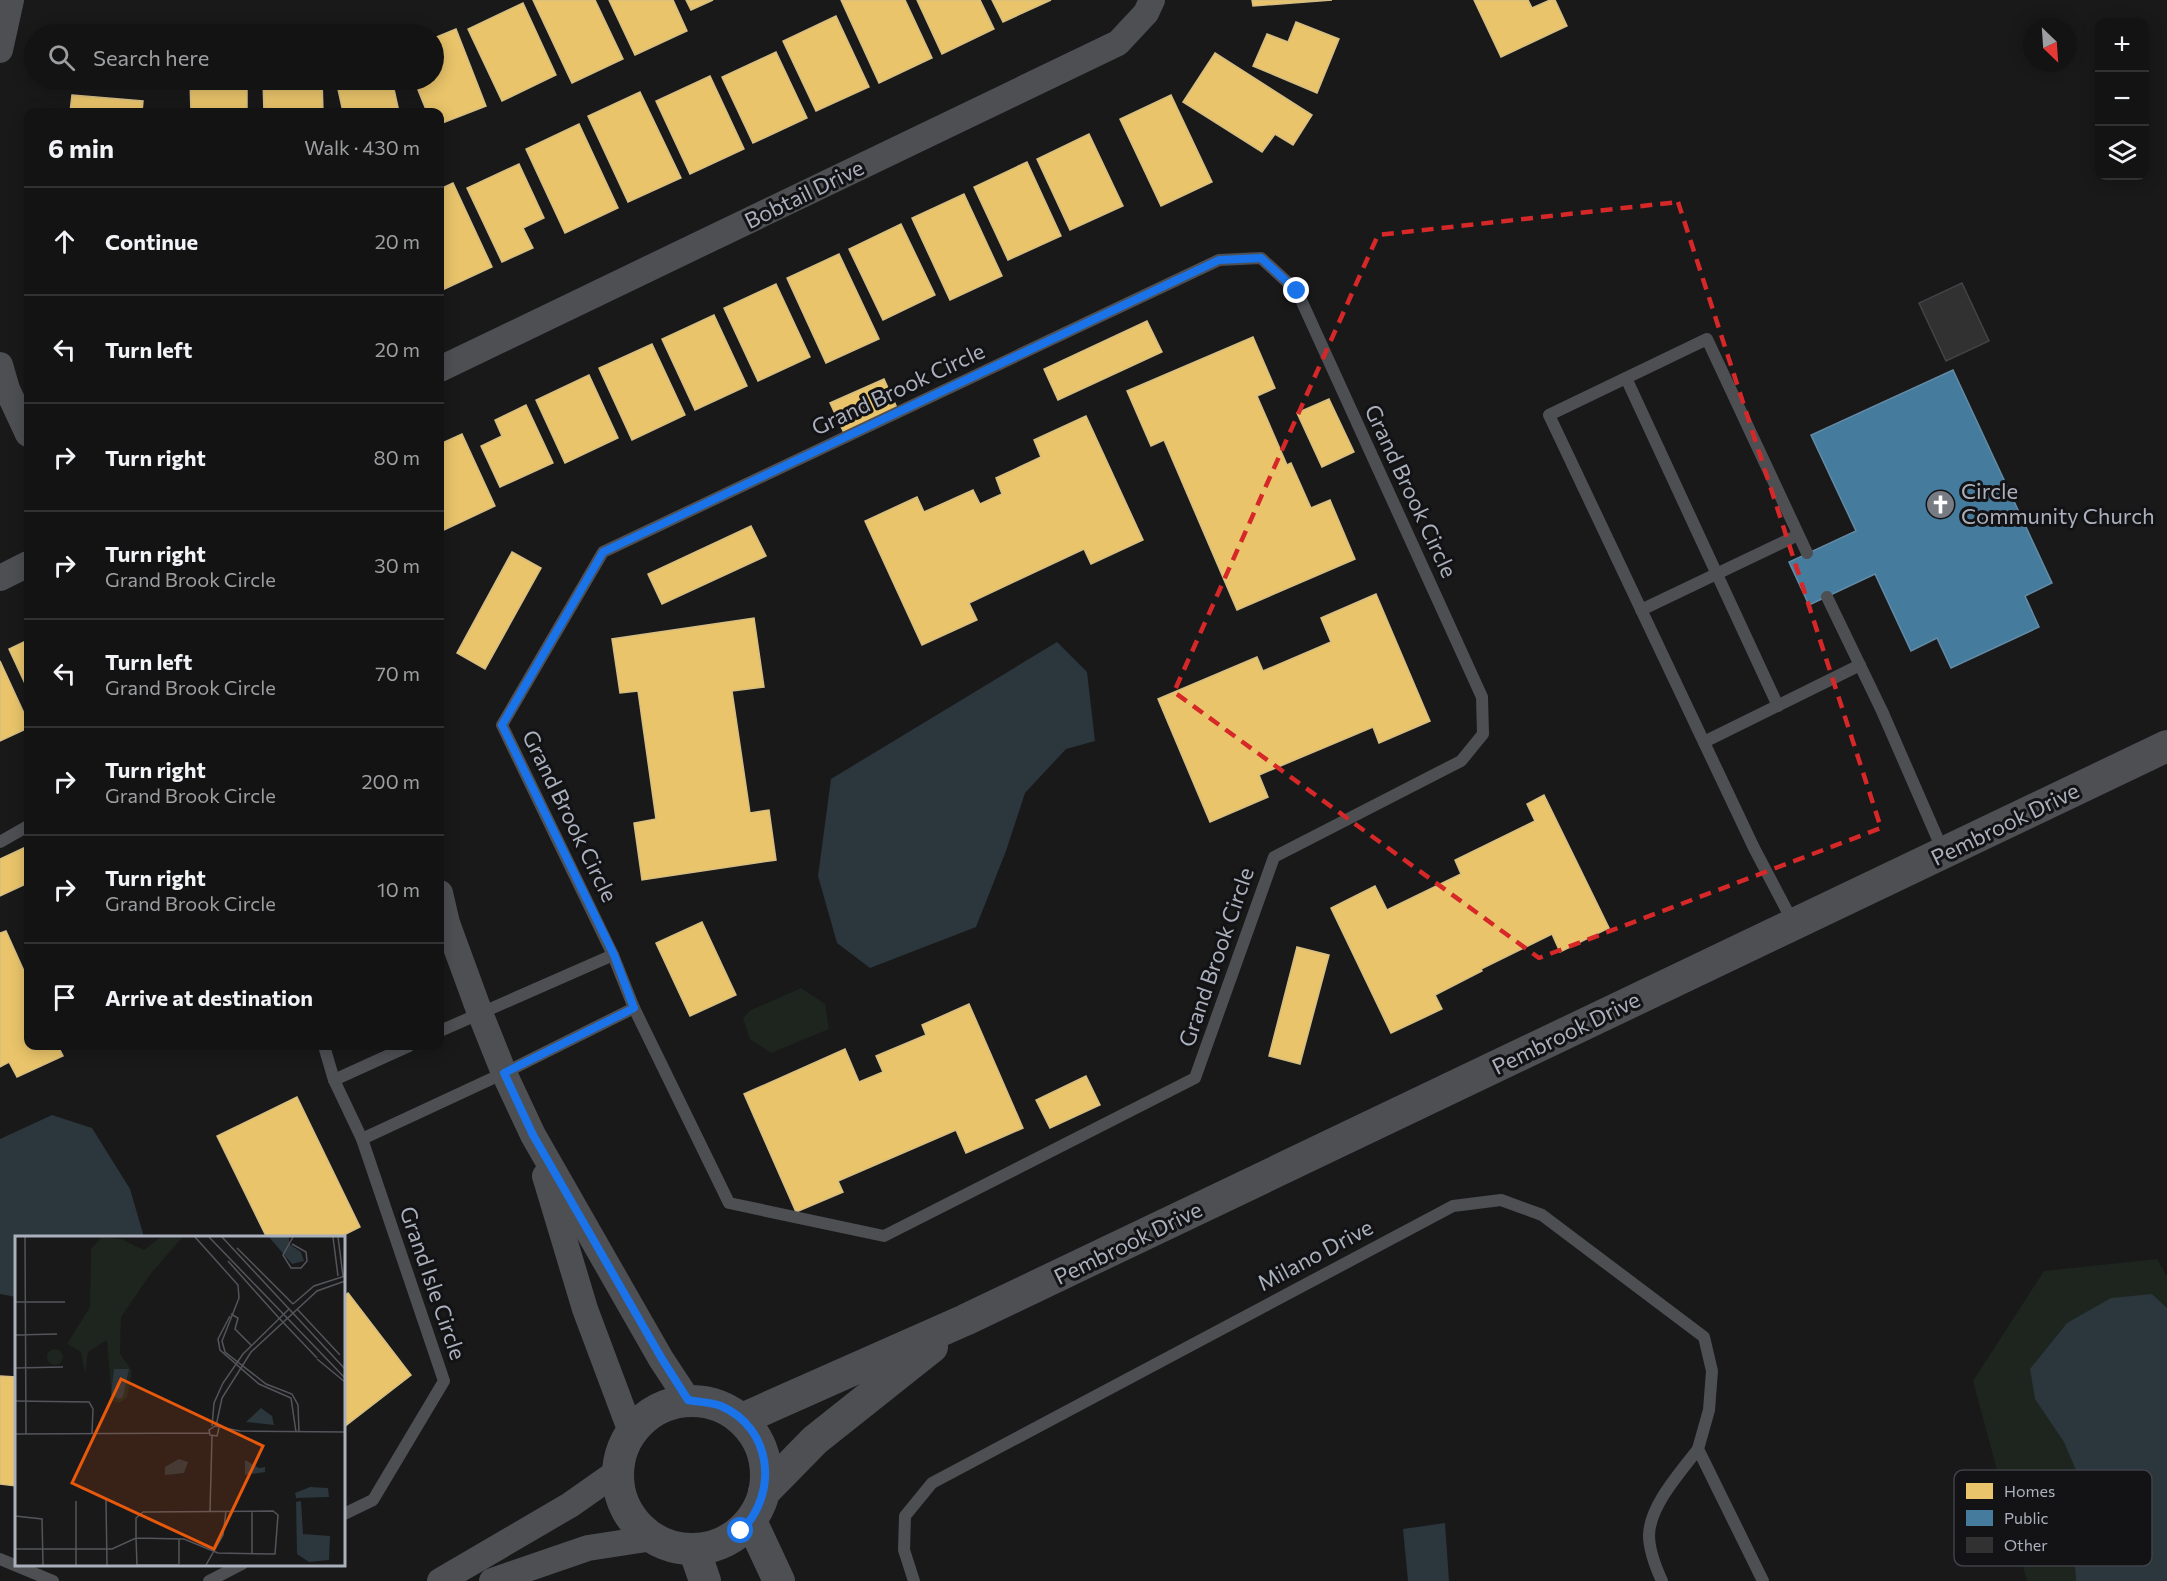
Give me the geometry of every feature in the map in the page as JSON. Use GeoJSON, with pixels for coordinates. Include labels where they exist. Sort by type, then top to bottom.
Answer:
{"type":"FeatureCollection","features":[{"type":"Feature","properties":{"kind":"street"},"geometry":{"type":"LineString","coordinates":[[0,50],[10,0]]}},
{"type":"Feature","properties":{"kind":"street","name":"Bobtail Drive"},"geometry":{"type":"LineString","coordinates":[[444,367],[1118,43],[1146,13],[1152,0]]}},
{"type":"Feature","properties":{"kind":"street"},"geometry":{"type":"LineString","coordinates":[[0,365],[7,389],[24,425]]}},
{"type":"Feature","properties":{"kind":"street"},"geometry":{"type":"LineString","coordinates":[[0,578],[24,566]]}},
{"type":"Feature","properties":{"kind":"street","name":"Pembrook Drive"},"geometry":{"type":"LineString","coordinates":[[742,1419],[965,1320],[2167,746]]}},
{"type":"Feature","properties":{"kind":"street"},"geometry":{"type":"LineString","coordinates":[[444,910],[504,1073],[533,1135],[688,1400]]}},
{"type":"Feature","properties":{"kind":"street"},"geometry":{"type":"LineString","coordinates":[[533,1135],[585,1309],[631,1432]]}},
{"type":"Feature","properties":{"kind":"street","name":"Pembrook Drive"},"geometry":{"type":"LineString","coordinates":[[764,1492],[815,1440],[965,1320]]}},
{"type":"Feature","properties":{"kind":"street"},"geometry":{"type":"LineString","coordinates":[[688,1400],[720,1405],[742,1419],[758,1439],[766,1463],[764,1492],[751,1521],[741,1531],[719,1544],[694,1549],[677,1548],[653,1538],[633,1520],[621,1497],[617,1472],[620,1456],[631,1432],[641,1420],[663,1406],[688,1400]]}},
{"type":"Feature","properties":{"kind":"street"},"geometry":{"type":"LineString","coordinates":[[440,1581],[570,1505],[617,1472]]}},
{"type":"Feature","properties":{"kind":"street"},"geometry":{"type":"LineString","coordinates":[[751,1521],[779,1581]]}},
{"type":"Feature","properties":{"kind":"street"},"geometry":{"type":"LineString","coordinates":[[492,1581],[588,1548],[653,1538]]}},
{"type":"Feature","properties":{"kind":"street"},"geometry":{"type":"LineString","coordinates":[[694,1549],[705,1581]]}},
{"type":"Feature","properties":{"kind":"lane","name":"Grand Brook Circle"},"geometry":{"type":"LineString","coordinates":[[1261,258],[1297,291],[1482,697],[1483,734],[1461,761],[1274,857],[1195,1078],[884,1236],[729,1203],[634,1008],[614,955],[502,725],[603,552],[1219,260],[1261,258]]}},
{"type":"Feature","properties":{"kind":"lane"},"geometry":{"type":"LineString","coordinates":[[1794,924],[1754,848],[1549,415],[1707,339],[1807,553]]}},
{"type":"Feature","properties":{"kind":"lane"},"geometry":{"type":"LineString","coordinates":[[1626,378],[1778,706]]}},
{"type":"Feature","properties":{"kind":"lane"},"geometry":{"type":"LineString","coordinates":[[1641,610],[1798,535]]}},
{"type":"Feature","properties":{"kind":"lane"},"geometry":{"type":"LineString","coordinates":[[1827,597],[1944,853]]}},
{"type":"Feature","properties":{"kind":"lane"},"geometry":{"type":"LineString","coordinates":[[1704,742],[1860,665]]}},
{"type":"Feature","properties":{"kind":"lane"},"geometry":{"type":"LineString","coordinates":[[0,842],[24,828]]}},
{"type":"Feature","properties":{"kind":"lane"},"geometry":{"type":"LineString","coordinates":[[444,1029],[614,955]]}},
{"type":"Feature","properties":{"kind":"lane"},"geometry":{"type":"LineString","coordinates":[[362,1139],[504,1073],[634,1008]]}},
{"type":"Feature","properties":{"kind":"lane","name":"Grand Isle Circle"},"geometry":{"type":"LineString","coordinates":[[325,1050],[334,1080],[362,1139],[444,1382],[373,1500],[345,1514]]}},
{"type":"Feature","properties":{"kind":"lane"},"geometry":{"type":"LineString","coordinates":[[334,1080],[400,1050]]}},
{"type":"Feature","properties":{"kind":"lane","name":"Milano Drive"},"geometry":{"type":"LineString","coordinates":[[914,1581],[904,1550],[905,1516],[932,1483],[1453,1206],[1501,1200],[1542,1215],[1704,1337],[1712,1371],[1709,1410],[1698,1449],[1657,1506],[1649,1535],[1655,1566],[1662,1581]]}},
{"type":"Feature","properties":{"kind":"lane"},"geometry":{"type":"LineString","coordinates":[[1698,1449],[1763,1581]]}},
{"type":"Feature","properties":{"kind":"lane"},"geometry":{"type":"LineString","coordinates":[[0,1559],[15,1565]]}},
{"type":"Feature","properties":{"kind":"lane"},"geometry":{"type":"LineString","coordinates":[[17,1566],[53,1581]]}},
{"type":"Feature","properties":{"kind":"lane"},"geometry":{"type":"LineString","coordinates":[[208,1581],[238,1566]]}},
{"type":"Feature","properties":{"kind":"highlighted area"},"geometry":{"type":"Polygon","coordinates":[[[1678,202],[1881,828],[1539,958],[1174,692],[1378,235],[1678,202]]]}},
{"type":"Feature","properties":{"kind":"shaded area"},"geometry":{"type":"Polygon","coordinates":[[[1057,642],[1087,672],[1095,741],[1066,749],[1025,793],[1006,851],[976,927],[870,968],[837,943],[818,876],[831,779],[1057,642]]]}},
{"type":"Feature","properties":{"kind":"shaded area"},"geometry":{"type":"Polygon","coordinates":[[[801,988],[825,1004],[829,1029],[771,1053],[750,1039],[743,1018],[751,1010],[801,988]]]}},
{"type":"Feature","properties":{"kind":"shaded area"},"geometry":{"type":"Polygon","coordinates":[[[52,1115],[92,1128],[130,1189],[144,1236],[15,1236],[15,1297],[0,1294],[0,1139],[52,1115]]]}},
{"type":"Feature","properties":{"kind":"shaded area"},"geometry":{"type":"Polygon","coordinates":[[[2157,1259],[2167,1276],[2167,1581],[2027,1581],[2023,1566],[2152,1566],[2152,1470],[1997,1470],[1973,1381],[2044,1271],[2157,1259]]]}},
{"type":"Feature","properties":{"kind":"shaded area"},"geometry":{"type":"Polygon","coordinates":[[[2152,1294],[2167,1308],[2167,1581],[2076,1581],[2075,1566],[2152,1566],[2152,1470],[2076,1470],[2064,1442],[2035,1399],[2030,1369],[2067,1323],[2111,1298],[2152,1294]]]}},
{"type":"Feature","properties":{"kind":"shaded area"},"geometry":{"type":"Polygon","coordinates":[[[1445,1523],[1449,1581],[1408,1581],[1403,1529],[1445,1523]]]}},
{"type":"Feature","properties":{"kind":"building: Homes"},"geometry":{"type":"Polygon","coordinates":[[[533,0],[595,0],[623,59],[572,83],[533,0]]]}},
{"type":"Feature","properties":{"kind":"building: Homes"},"geometry":{"type":"Polygon","coordinates":[[[609,0],[673,0],[687,31],[635,55],[609,0]]]}},
{"type":"Feature","properties":{"kind":"building: Homes"},"geometry":{"type":"Polygon","coordinates":[[[686,0],[713,0],[691,10],[686,0]]]}},
{"type":"Feature","properties":{"kind":"building: Homes"},"geometry":{"type":"Polygon","coordinates":[[[841,0],[905,0],[932,58],[879,83],[841,0]]]}},
{"type":"Feature","properties":{"kind":"building: Homes"},"geometry":{"type":"Polygon","coordinates":[[[917,0],[980,0],[994,29],[942,54],[917,0]]]}},
{"type":"Feature","properties":{"kind":"building: Homes"},"geometry":{"type":"Polygon","coordinates":[[[992,0],[1051,0],[1003,22],[992,0]]]}},
{"type":"Feature","properties":{"kind":"building: Homes"},"geometry":{"type":"Polygon","coordinates":[[[1252,0],[1332,0],[1253,6],[1252,0]]]}},
{"type":"Feature","properties":{"kind":"building: Homes"},"geometry":{"type":"Polygon","coordinates":[[[1474,0],[1528,0],[1532,8],[1555,0],[1567,26],[1501,57],[1474,0]]]}},
{"type":"Feature","properties":{"kind":"building: Homes"},"geometry":{"type":"Polygon","coordinates":[[[523,3],[556,75],[502,101],[468,29],[523,3]]]}},
{"type":"Feature","properties":{"kind":"building: Homes"},"geometry":{"type":"Polygon","coordinates":[[[836,16],[869,87],[816,111],[783,41],[836,16]]]}},
{"type":"Feature","properties":{"kind":"building: Homes"},"geometry":{"type":"Polygon","coordinates":[[[1296,22],[1339,39],[1317,93],[1253,66],[1267,34],[1288,42],[1296,22]]]}},
{"type":"Feature","properties":{"kind":"building: Homes"},"geometry":{"type":"Polygon","coordinates":[[[456,29],[486,106],[444,122],[444,108],[425,108],[418,90],[444,90],[444,34],[456,29]]]}},
{"type":"Feature","properties":{"kind":"building: Homes"},"geometry":{"type":"Polygon","coordinates":[[[776,52],[807,118],[753,143],[722,77],[776,52]]]}},
{"type":"Feature","properties":{"kind":"building: Homes"},"geometry":{"type":"Polygon","coordinates":[[[1215,53],[1312,115],[1293,145],[1275,134],[1262,152],[1183,102],[1215,53]]]}},
{"type":"Feature","properties":{"kind":"building: Homes"},"geometry":{"type":"Polygon","coordinates":[[[710,76],[744,149],[690,174],[656,101],[710,76]]]}},
{"type":"Feature","properties":{"kind":"building: Homes"},"geometry":{"type":"Polygon","coordinates":[[[190,90],[247,90],[247,108],[191,108],[190,90]]]}},
{"type":"Feature","properties":{"kind":"building: Homes"},"geometry":{"type":"Polygon","coordinates":[[[263,90],[322,90],[323,108],[264,108],[263,90]]]}},
{"type":"Feature","properties":{"kind":"building: Homes"},"geometry":{"type":"Polygon","coordinates":[[[338,90],[394,90],[398,108],[342,108],[338,90]]]}},
{"type":"Feature","properties":{"kind":"building: Homes"},"geometry":{"type":"Polygon","coordinates":[[[640,92],[681,178],[628,202],[588,116],[640,92]]]}},
{"type":"Feature","properties":{"kind":"building: Homes"},"geometry":{"type":"Polygon","coordinates":[[[72,95],[143,101],[142,108],[70,108],[72,95]]]}},
{"type":"Feature","properties":{"kind":"building: Homes"},"geometry":{"type":"Polygon","coordinates":[[[1171,95],[1212,182],[1161,206],[1120,119],[1171,95]]]}},
{"type":"Feature","properties":{"kind":"building: Homes"},"geometry":{"type":"Polygon","coordinates":[[[579,124],[618,208],[565,233],[526,149],[579,124]]]}},
{"type":"Feature","properties":{"kind":"building: Homes"},"geometry":{"type":"Polygon","coordinates":[[[1089,134],[1123,206],[1070,230],[1037,159],[1089,134]]]}},
{"type":"Feature","properties":{"kind":"building: Homes"},"geometry":{"type":"Polygon","coordinates":[[[1027,162],[1061,236],[1008,260],[974,187],[1027,162]]]}},
{"type":"Feature","properties":{"kind":"building: Homes"},"geometry":{"type":"Polygon","coordinates":[[[519,164],[544,218],[523,228],[533,248],[502,262],[467,188],[519,164]]]}},
{"type":"Feature","properties":{"kind":"building: Homes"},"geometry":{"type":"Polygon","coordinates":[[[453,183],[492,267],[444,289],[444,187],[453,183]]]}},
{"type":"Feature","properties":{"kind":"building: Homes"},"geometry":{"type":"Polygon","coordinates":[[[964,194],[1002,276],[950,300],[912,218],[964,194]]]}},
{"type":"Feature","properties":{"kind":"building: Homes"},"geometry":{"type":"Polygon","coordinates":[[[901,224],[935,295],[883,320],[849,249],[901,224]]]}},
{"type":"Feature","properties":{"kind":"building: Homes"},"geometry":{"type":"Polygon","coordinates":[[[839,254],[879,339],[826,363],[787,278],[839,254]]]}},
{"type":"Feature","properties":{"kind":"building: Homes"},"geometry":{"type":"Polygon","coordinates":[[[776,284],[810,357],[758,381],[724,308],[776,284]]]}},
{"type":"Feature","properties":{"kind":"building: Homes"},"geometry":{"type":"Polygon","coordinates":[[[714,315],[747,386],[695,410],[662,339],[714,315]]]}},
{"type":"Feature","properties":{"kind":"building: Homes"},"geometry":{"type":"Polygon","coordinates":[[[1147,321],[1162,352],[1058,400],[1044,369],[1147,321]]]}},
{"type":"Feature","properties":{"kind":"building: Homes"},"geometry":{"type":"Polygon","coordinates":[[[1253,337],[1275,388],[1257,396],[1287,465],[1291,463],[1311,508],[1330,500],[1355,559],[1237,610],[1164,440],[1151,446],[1127,391],[1253,337]]]}},
{"type":"Feature","properties":{"kind":"building: Homes"},"geometry":{"type":"Polygon","coordinates":[[[652,344],[685,415],[632,440],[599,368],[652,344]]]}},
{"type":"Feature","properties":{"kind":"building: Homes"},"geometry":{"type":"Polygon","coordinates":[[[589,375],[618,438],[565,463],[536,400],[589,375]]]}},
{"type":"Feature","properties":{"kind":"building: Homes"},"geometry":{"type":"Polygon","coordinates":[[[884,379],[897,408],[844,433],[830,403],[884,379]]]}},
{"type":"Feature","properties":{"kind":"building: Homes"},"geometry":{"type":"Polygon","coordinates":[[[1329,399],[1354,452],[1322,467],[1297,413],[1329,399]]]}},
{"type":"Feature","properties":{"kind":"building: Homes"},"geometry":{"type":"Polygon","coordinates":[[[526,405],[553,463],[500,487],[481,446],[502,436],[495,420],[526,405]]]}},
{"type":"Feature","properties":{"kind":"building: Homes"},"geometry":{"type":"Polygon","coordinates":[[[1086,416],[1143,540],[1091,564],[1084,549],[969,603],[977,620],[922,645],[865,521],[917,497],[924,512],[973,490],[980,504],[1002,494],[996,478],[1041,457],[1034,440],[1086,416]]]}},
{"type":"Feature","properties":{"kind":"building: Homes"},"geometry":{"type":"Polygon","coordinates":[[[462,434],[495,506],[444,530],[444,442],[462,434]]]}},
{"type":"Feature","properties":{"kind":"building: Homes"},"geometry":{"type":"Polygon","coordinates":[[[751,526],[766,556],[662,604],[648,574],[751,526]]]}},
{"type":"Feature","properties":{"kind":"building: Homes"},"geometry":{"type":"Polygon","coordinates":[[[512,552],[541,568],[485,669],[457,653],[512,552]]]}},
{"type":"Feature","properties":{"kind":"building: Homes"},"geometry":{"type":"Polygon","coordinates":[[[1376,594],[1430,721],[1379,743],[1373,727],[1259,775],[1268,797],[1210,822],[1158,699],[1257,657],[1263,671],[1331,642],[1321,618],[1376,594]]]}},
{"type":"Feature","properties":{"kind":"building: Homes"},"geometry":{"type":"Polygon","coordinates":[[[754,618],[764,687],[732,691],[750,813],[769,810],[776,860],[642,880],[634,823],[656,819],[638,691],[620,693],[612,639],[754,618]]]}},
{"type":"Feature","properties":{"kind":"building: Homes"},"geometry":{"type":"Polygon","coordinates":[[[24,642],[24,681],[9,649],[24,642]]]}},
{"type":"Feature","properties":{"kind":"building: Homes"},"geometry":{"type":"Polygon","coordinates":[[[0,661],[24,713],[24,730],[0,741],[0,661]]]}},
{"type":"Feature","properties":{"kind":"building: Homes"},"geometry":{"type":"Polygon","coordinates":[[[1544,795],[1609,928],[1560,952],[1552,934],[1435,995],[1442,1009],[1391,1033],[1331,908],[1375,886],[1387,910],[1461,874],[1455,860],[1535,821],[1527,804],[1544,795]]]}},
{"type":"Feature","properties":{"kind":"building: Homes"},"geometry":{"type":"Polygon","coordinates":[[[24,848],[24,885],[0,896],[0,859],[24,848]]]}},
{"type":"Feature","properties":{"kind":"building: Homes"},"geometry":{"type":"Polygon","coordinates":[[[702,922],[736,995],[690,1016],[656,943],[702,922]]]}},
{"type":"Feature","properties":{"kind":"building: Homes"},"geometry":{"type":"Polygon","coordinates":[[[6,931],[24,971],[24,1050],[60,1050],[63,1056],[17,1077],[9,1062],[0,1067],[0,933],[6,931]]]}},
{"type":"Feature","properties":{"kind":"building: Homes"},"geometry":{"type":"Polygon","coordinates":[[[1297,947],[1329,955],[1300,1064],[1269,1056],[1297,947]]]}},
{"type":"Feature","properties":{"kind":"building: Homes"},"geometry":{"type":"Polygon","coordinates":[[[969,1004],[1023,1128],[966,1153],[956,1130],[838,1181],[843,1192],[796,1212],[744,1094],[845,1049],[859,1082],[883,1072],[876,1056],[926,1035],[922,1025],[969,1004]]]}},
{"type":"Feature","properties":{"kind":"building: Homes"},"geometry":{"type":"Polygon","coordinates":[[[1086,1076],[1100,1105],[1050,1128],[1036,1100],[1086,1076]]]}},
{"type":"Feature","properties":{"kind":"building: Homes"},"geometry":{"type":"Polygon","coordinates":[[[297,1097],[360,1227],[342,1236],[266,1236],[217,1136],[297,1097]]]}},
{"type":"Feature","properties":{"kind":"building: Homes"},"geometry":{"type":"Polygon","coordinates":[[[348,1293],[411,1375],[345,1426],[345,1295],[348,1293]]]}},
{"type":"Feature","properties":{"kind":"building: Homes"},"geometry":{"type":"Polygon","coordinates":[[[0,1376],[15,1377],[15,1486],[0,1484],[0,1376]]]}},
{"type":"Feature","properties":{"kind":"building: Public"},"geometry":{"type":"Polygon","coordinates":[[[1953,370],[2052,583],[2025,596],[2039,627],[1951,668],[1937,638],[1911,651],[1875,574],[1809,605],[1789,562],[1856,531],[1811,435],[1953,370]]]}},
{"type":"Feature","properties":{"kind":"building: Other"},"geometry":{"type":"Polygon","coordinates":[[[1962,283],[1989,341],[1946,361],[1919,303],[1962,283]]]}},
{"type":"Feature","properties":{"kind":"place","name":"Circle Community Church"},"geometry":{"type":"Point","coordinates":[1940,504]}},
{"type":"Feature","properties":{"kind":"route"},"geometry":{"type":"LineString","coordinates":[[741,1531],[751,1521],[764,1492],[766,1463],[758,1439],[742,1419],[720,1405],[688,1400],[533,1135],[504,1073],[634,1008],[614,955],[502,725],[603,552],[1219,260],[1261,258],[1297,291]]}}]}
